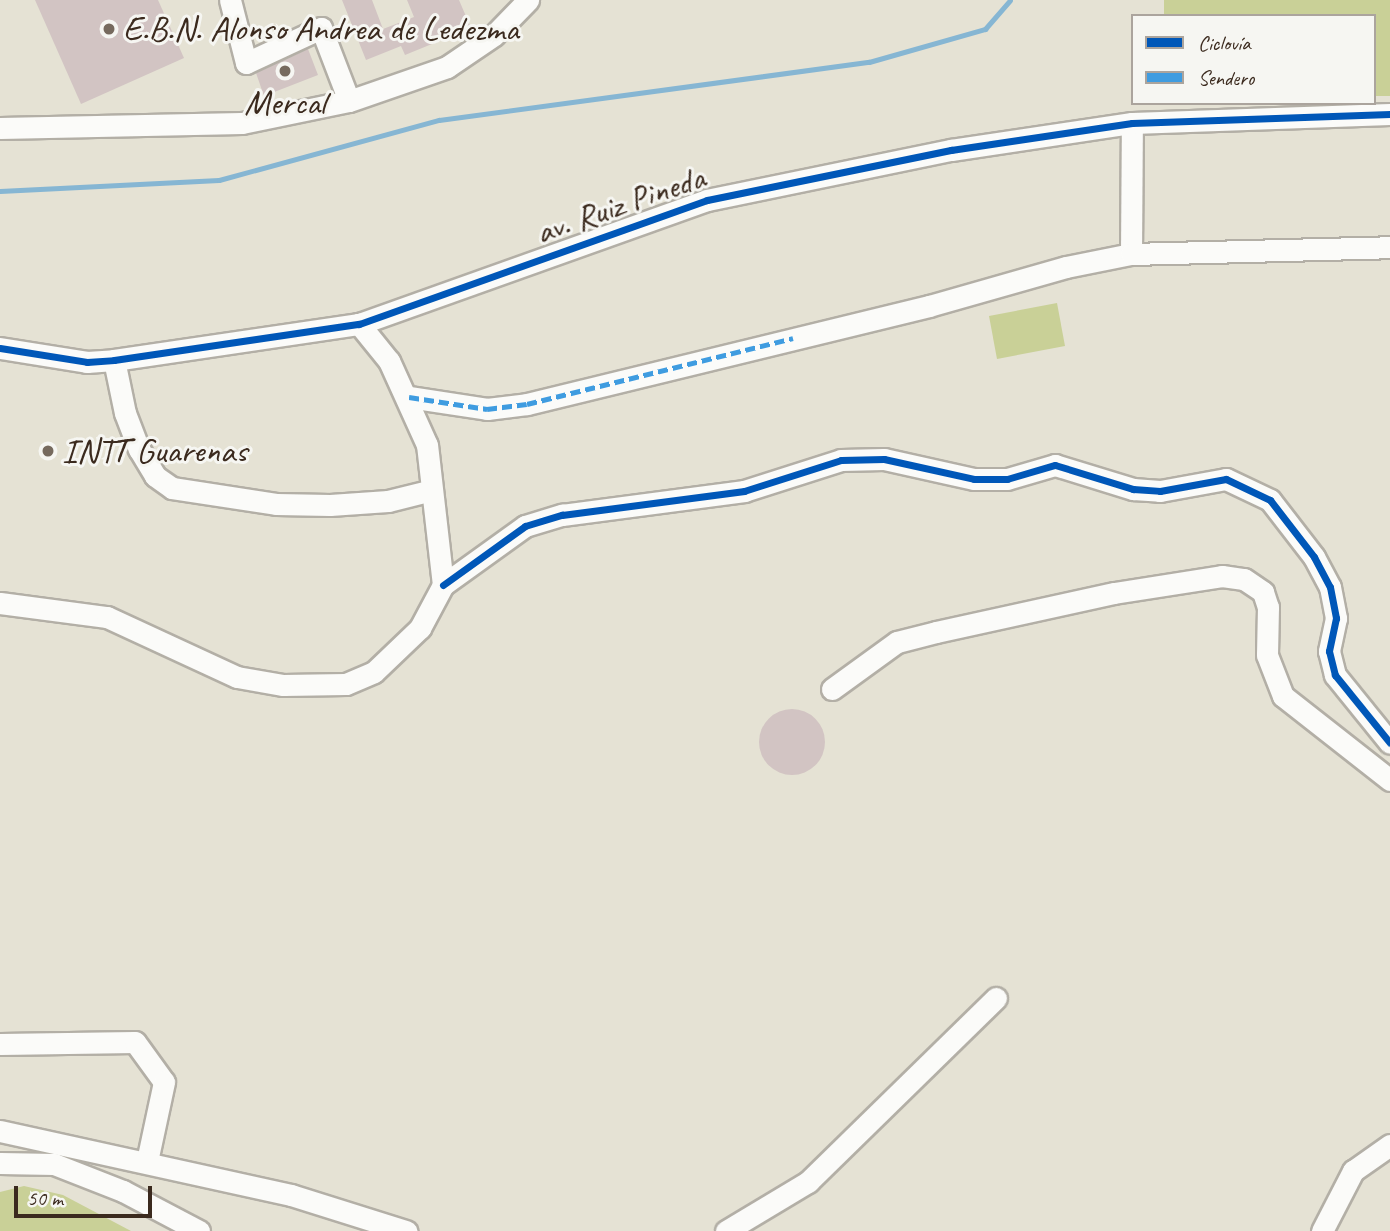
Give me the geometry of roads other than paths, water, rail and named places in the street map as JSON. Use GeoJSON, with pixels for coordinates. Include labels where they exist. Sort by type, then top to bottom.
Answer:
{"type":"FeatureCollection","features":[{"type":"Feature","properties":{"kind":"street"},"geometry":{"type":"LineString","coordinates":[[230,0],[246,63],[321,28],[349,101]]}},
{"type":"Feature","properties":{"kind":"street"},"geometry":{"type":"LineString","coordinates":[[0,128],[242,123],[349,101],[447,67],[494,35],[528,0]]}},
{"type":"Feature","properties":{"kind":"street","name":"av. Ruiz Pineda"},"geometry":{"type":"LineString","coordinates":[[0,348],[88,362],[359,324],[707,200],[951,150],[1132,123],[1390,114]]}},
{"type":"Feature","properties":{"kind":"street"},"geometry":{"type":"LineString","coordinates":[[1131,254],[1132,123]]}},
{"type":"Feature","properties":{"kind":"street"},"geometry":{"type":"LineString","coordinates":[[409,397],[487,410],[527,404],[1131,254],[1390,247]]}},
{"type":"Feature","properties":{"kind":"street"},"geometry":{"type":"LineString","coordinates":[[0,603],[107,617],[237,677],[284,685],[346,684],[374,672],[399,653],[434,608],[443,585],[427,445],[409,397],[389,361],[359,324]]}},
{"type":"Feature","properties":{"kind":"street"},"geometry":{"type":"LineString","coordinates":[[114,360],[125,413],[139,449],[155,476],[172,488],[276,504],[330,505],[388,501],[432,490]]}},
{"type":"Feature","properties":{"kind":"street"},"geometry":{"type":"LineString","coordinates":[[443,585],[525,526],[562,515],[744,491],[841,460],[884,459],[974,479],[1007,479],[1055,465],[1133,489],[1160,491],[1226,478],[1270,500],[1314,556],[1330,587],[1336,618],[1329,651],[1335,675],[1390,743]]}},
{"type":"Feature","properties":{"kind":"street"},"geometry":{"type":"LineString","coordinates":[[832,689],[897,642],[1114,593],[1222,576],[1244,579],[1263,592],[1268,607],[1267,655],[1283,696],[1390,780]]}},
{"type":"Feature","properties":{"kind":"street"},"geometry":{"type":"LineString","coordinates":[[726,1231],[808,1182],[996,998]]}},
{"type":"Feature","properties":{"kind":"street"},"geometry":{"type":"LineString","coordinates":[[0,1044],[135,1042],[164,1082],[147,1161]]}},
{"type":"Feature","properties":{"kind":"street"},"geometry":{"type":"LineString","coordinates":[[0,1131],[147,1161],[291,1195],[406,1231]]}},
{"type":"Feature","properties":{"kind":"street"},"geometry":{"type":"LineString","coordinates":[[1322,1231],[1353,1171],[1390,1145]]}},
{"type":"Feature","properties":{"kind":"street"},"geometry":{"type":"LineString","coordinates":[[0,1163],[54,1164],[123,1191],[199,1231]]}},
{"type":"Feature","properties":{"kind":"waterway"},"geometry":{"type":"LineString","coordinates":[[0,191],[219,180],[439,120],[869,62],[985,29],[1010,0]]}},
{"type":"Feature","properties":{"kind":"place","name":"E.B.N. Alonso Andrea de Ledezma"},"geometry":{"type":"Point","coordinates":[109,29]}},
{"type":"Feature","properties":{"kind":"place","name":"Mercal"},"geometry":{"type":"Point","coordinates":[285,71]}},
{"type":"Feature","properties":{"kind":"place","name":"INTT Guarenas"},"geometry":{"type":"Point","coordinates":[48,451]}}]}
